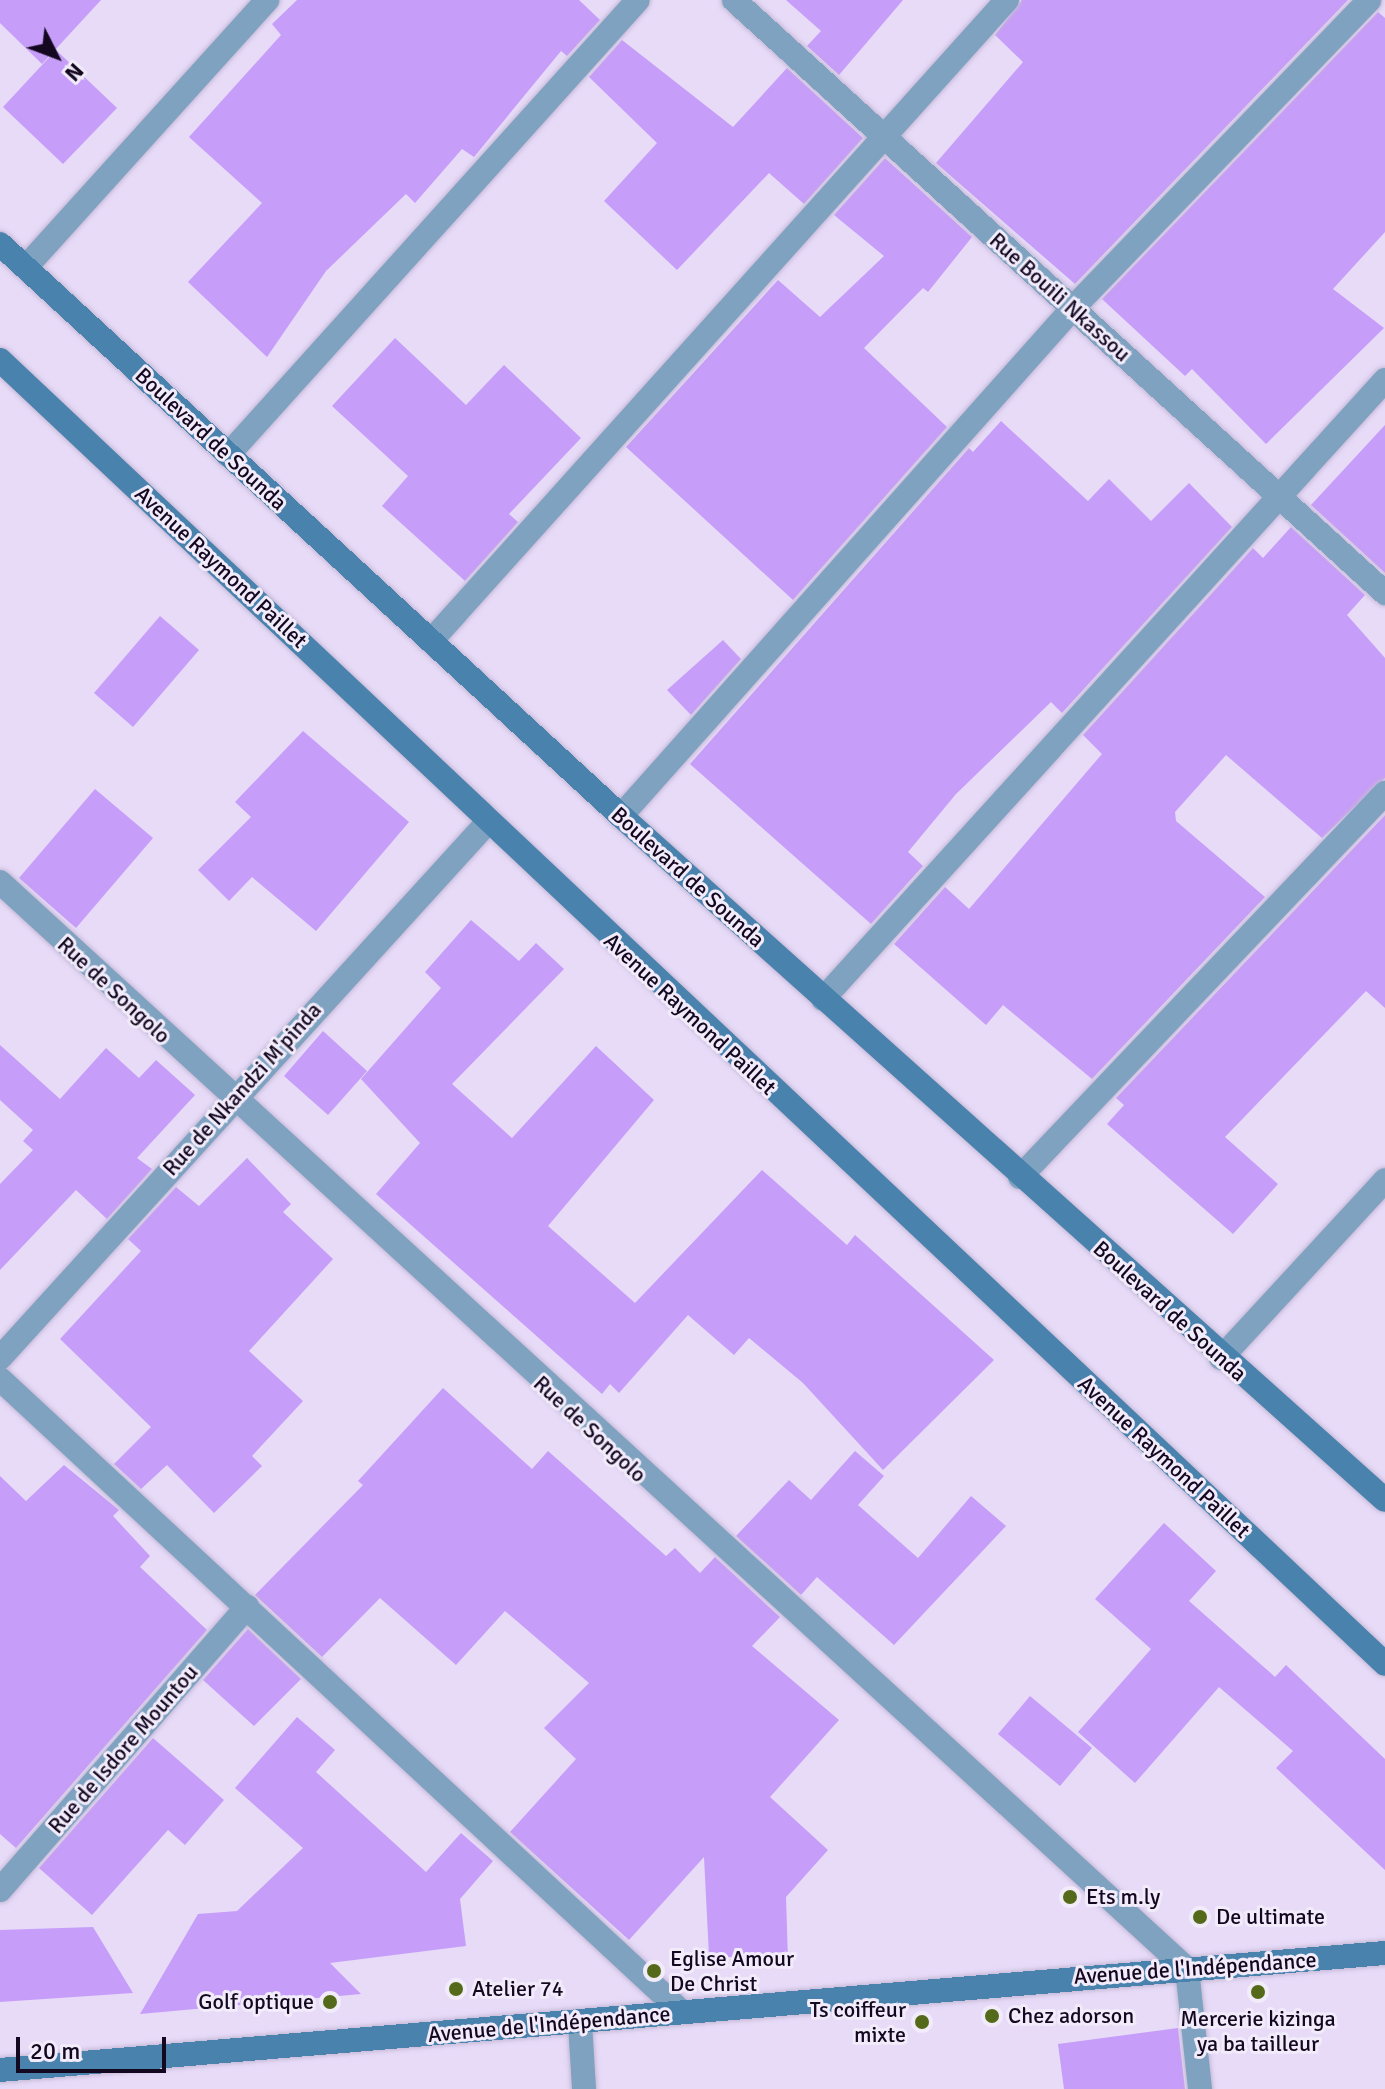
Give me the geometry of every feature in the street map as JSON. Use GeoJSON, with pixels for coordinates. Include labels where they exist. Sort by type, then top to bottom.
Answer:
{"type":"FeatureCollection","features":[{"type":"Feature","properties":{"kind":"main road","name":"Boulevard de Sounda"},"geometry":{"type":"LineString","coordinates":[[0,244],[621,816],[1221,1358],[1385,1500]]}},
{"type":"Feature","properties":{"kind":"main road","name":"Avenue Raymond Paillet"},"geometry":{"type":"LineString","coordinates":[[0,360],[487,823],[1385,1664]]}},
{"type":"Feature","properties":{"kind":"main road","name":"Avenue de l'Indépendance"},"geometry":{"type":"LineString","coordinates":[[0,2070],[1385,1953]]}},
{"type":"Feature","properties":{"kind":"street"},"geometry":{"type":"LineString","coordinates":[[26,267],[267,0]]}},
{"type":"Feature","properties":{"kind":"street"},"geometry":{"type":"LineString","coordinates":[[228,455],[638,0]]}},
{"type":"Feature","properties":{"kind":"street","name":"Rue Bouili Nkassou"},"geometry":{"type":"LineString","coordinates":[[734,0],[1385,593]]}},
{"type":"Feature","properties":{"kind":"street"},"geometry":{"type":"LineString","coordinates":[[431,641],[882,135],[1007,0]]}},
{"type":"Feature","properties":{"kind":"street"},"geometry":{"type":"LineString","coordinates":[[621,816],[1073,308],[1369,0]]}},
{"type":"Feature","properties":{"kind":"street"},"geometry":{"type":"LineString","coordinates":[[823,999],[1385,380]]}},
{"type":"Feature","properties":{"kind":"street"},"geometry":{"type":"LineString","coordinates":[[1020,1177],[1385,793]]}},
{"type":"Feature","properties":{"kind":"street","name":"Rue de Nkandzi M'pinda"},"geometry":{"type":"LineString","coordinates":[[0,1358],[231,1100],[487,823]]}},
{"type":"Feature","properties":{"kind":"street","name":"Rue de Songolo"},"geometry":{"type":"LineString","coordinates":[[0,882],[231,1100],[1187,1969]]}},
{"type":"Feature","properties":{"kind":"street"},"geometry":{"type":"LineString","coordinates":[[1221,1358],[1385,1180]]}},
{"type":"Feature","properties":{"kind":"street"},"geometry":{"type":"LineString","coordinates":[[0,1379],[682,2012]]}},
{"type":"Feature","properties":{"kind":"street","name":"Rue de Isdore Mountou"},"geometry":{"type":"LineString","coordinates":[[0,1890],[247,1607]]}},
{"type":"Feature","properties":{"kind":"street"},"geometry":{"type":"LineString","coordinates":[[1187,1969],[1200,2089]]}},
{"type":"Feature","properties":{"kind":"street"},"geometry":{"type":"LineString","coordinates":[[580,2023],[584,2089]]}},
{"type":"Feature","properties":{"kind":"building"},"geometry":{"type":"Polygon","coordinates":[[[0,0],[101,0],[42,64],[0,23],[0,0]]]}},
{"type":"Feature","properties":{"kind":"building"},"geometry":{"type":"Polygon","coordinates":[[[297,0],[579,0],[600,20],[567,56],[561,51],[474,157],[462,149],[415,203],[406,194],[326,271],[267,357],[188,282],[262,203],[189,137],[281,35],[272,24],[297,0]]]}},
{"type":"Feature","properties":{"kind":"building"},"geometry":{"type":"Polygon","coordinates":[[[786,0],[903,0],[839,75],[807,46],[821,31],[786,0]]]}},
{"type":"Feature","properties":{"kind":"building"},"geometry":{"type":"Polygon","coordinates":[[[1022,0],[1348,0],[1075,284],[936,163],[1023,62],[995,35],[1022,0]]]}},
{"type":"Feature","properties":{"kind":"building"},"geometry":{"type":"Polygon","coordinates":[[[1378,12],[1385,18],[1385,232],[1333,289],[1384,328],[1266,444],[1192,369],[1185,376],[1102,299],[1378,12]]]}},
{"type":"Feature","properties":{"kind":"building"},"geometry":{"type":"Polygon","coordinates":[[[622,40],[733,127],[787,68],[863,138],[804,204],[769,173],[677,270],[604,201],[657,143],[589,77],[622,40]]]}},
{"type":"Feature","properties":{"kind":"building"},"geometry":{"type":"Polygon","coordinates":[[[56,50],[117,108],[63,164],[3,107],[56,50]]]}},
{"type":"Feature","properties":{"kind":"building"},"geometry":{"type":"Polygon","coordinates":[[[885,158],[972,237],[928,292],[923,288],[864,348],[947,427],[793,600],[626,447],[778,280],[820,317],[884,256],[834,215],[885,158]]]}},
{"type":"Feature","properties":{"kind":"building"},"geometry":{"type":"Polygon","coordinates":[[[395,338],[466,405],[504,365],[581,438],[509,514],[518,522],[465,581],[382,506],[408,476],[332,406],[395,338]]]}},
{"type":"Feature","properties":{"kind":"building"},"geometry":{"type":"Polygon","coordinates":[[[1001,421],[1088,501],[1109,479],[1151,521],[1189,483],[1232,527],[1062,713],[1051,702],[956,794],[908,852],[923,866],[871,924],[690,764],[969,448],[973,452],[1001,421]]]}},
{"type":"Feature","properties":{"kind":"building"},"geometry":{"type":"Polygon","coordinates":[[[1385,425],[1385,573],[1311,505],[1385,425]]]}},
{"type":"Feature","properties":{"kind":"building"},"geometry":{"type":"Polygon","coordinates":[[[1291,527],[1365,595],[1347,615],[1385,658],[1385,778],[1322,838],[1226,755],[1175,812],[1176,821],[1265,897],[1092,1079],[1003,1005],[986,1025],[894,944],[945,887],[969,909],[1102,754],[1083,735],[1253,548],[1263,558],[1291,527]]]}},
{"type":"Feature","properties":{"kind":"building"},"geometry":{"type":"Polygon","coordinates":[[[160,616],[199,650],[133,727],[94,693],[160,616]]]}},
{"type":"Feature","properties":{"kind":"building"},"geometry":{"type":"Polygon","coordinates":[[[723,640],[741,659],[691,715],[667,690],[723,640]]]}},
{"type":"Feature","properties":{"kind":"building"},"geometry":{"type":"Polygon","coordinates":[[[303,731],[409,822],[316,931],[252,877],[229,901],[198,870],[251,817],[235,802],[303,731]]]}},
{"type":"Feature","properties":{"kind":"building"},"geometry":{"type":"Polygon","coordinates":[[[95,789],[153,838],[76,928],[19,878],[95,789]]]}},
{"type":"Feature","properties":{"kind":"building"},"geometry":{"type":"Polygon","coordinates":[[[1385,815],[1385,1008],[1366,991],[1225,1137],[1278,1184],[1233,1234],[1107,1124],[1124,1105],[1116,1098],[1385,815]]]}},
{"type":"Feature","properties":{"kind":"building"},"geometry":{"type":"Polygon","coordinates":[[[471,920],[519,961],[536,943],[564,969],[452,1084],[512,1138],[596,1046],[654,1100],[548,1226],[635,1303],[762,1170],[847,1245],[855,1235],[994,1360],[883,1470],[803,1383],[749,1338],[734,1355],[688,1315],[619,1393],[610,1384],[602,1394],[376,1194],[420,1143],[361,1079],[441,988],[425,972],[471,920]]]}},
{"type":"Feature","properties":{"kind":"building"},"geometry":{"type":"Polygon","coordinates":[[[323,1031],[367,1071],[328,1115],[284,1076],[323,1031]]]}},
{"type":"Feature","properties":{"kind":"building"},"geometry":{"type":"Polygon","coordinates":[[[0,1045],[60,1099],[106,1048],[139,1078],[156,1060],[195,1095],[137,1158],[152,1169],[107,1219],[76,1190],[0,1270],[0,1184],[33,1150],[23,1141],[33,1130],[0,1100],[0,1045]]]}},
{"type":"Feature","properties":{"kind":"building"},"geometry":{"type":"Polygon","coordinates":[[[247,1158],[291,1204],[283,1212],[333,1259],[249,1351],[303,1401],[252,1456],[262,1466],[214,1513],[167,1465],[141,1489],[114,1464],[151,1427],[60,1339],[141,1251],[128,1239],[176,1187],[199,1206],[247,1158]]]}},
{"type":"Feature","properties":{"kind":"building"},"geometry":{"type":"Polygon","coordinates":[[[443,1388],[532,1469],[548,1451],[666,1556],[675,1548],[700,1573],[715,1557],[780,1617],[752,1646],[839,1720],[770,1797],[828,1850],[786,1897],[788,1960],[709,1956],[704,1857],[629,1940],[510,1832],[576,1759],[544,1728],[589,1683],[505,1611],[456,1665],[380,1598],[322,1657],[255,1595],[363,1485],[358,1481],[443,1388]]]}},
{"type":"Feature","properties":{"kind":"building"},"geometry":{"type":"Polygon","coordinates":[[[855,1451],[884,1476],[858,1505],[918,1558],[971,1496],[1006,1526],[894,1645],[817,1577],[801,1595],[736,1536],[789,1480],[811,1500],[855,1451]]]}},
{"type":"Feature","properties":{"kind":"building"},"geometry":{"type":"Polygon","coordinates":[[[64,1465],[119,1510],[113,1516],[150,1556],[140,1567],[207,1630],[16,1848],[0,1834],[0,1476],[26,1501],[64,1465]]]}},
{"type":"Feature","properties":{"kind":"building"},"geometry":{"type":"Polygon","coordinates":[[[1164,1523],[1216,1571],[1189,1601],[1275,1677],[1286,1665],[1385,1759],[1385,1870],[1276,1768],[1293,1751],[1219,1687],[1135,1783],[1078,1732],[1151,1649],[1095,1599],[1164,1523]]]}},
{"type":"Feature","properties":{"kind":"building"},"geometry":{"type":"Polygon","coordinates":[[[248,1629],[301,1679],[254,1726],[203,1680],[248,1629]]]}},
{"type":"Feature","properties":{"kind":"building"},"geometry":{"type":"Polygon","coordinates":[[[1030,1696],[1092,1748],[1060,1786],[998,1734],[1030,1696]]]}},
{"type":"Feature","properties":{"kind":"building"},"geometry":{"type":"Polygon","coordinates":[[[297,1717],[335,1750],[316,1772],[426,1872],[461,1833],[493,1861],[460,1899],[466,1946],[330,1963],[361,1994],[140,2014],[198,1914],[237,1911],[303,1848],[235,1788],[297,1717]]]}},
{"type":"Feature","properties":{"kind":"building"},"geometry":{"type":"Polygon","coordinates":[[[153,1738],[224,1800],[185,1845],[168,1830],[92,1915],[39,1868],[153,1738]]]}},
{"type":"Feature","properties":{"kind":"building"},"geometry":{"type":"Polygon","coordinates":[[[93,1927],[133,1993],[0,2002],[0,1930],[93,1927]]]}},
{"type":"Feature","properties":{"kind":"building"},"geometry":{"type":"Polygon","coordinates":[[[1178,2028],[1185,2089],[1064,2089],[1058,2044],[1178,2028]]]}},
{"type":"Feature","properties":{"kind":"place","name":"Ets m.ly"},"geometry":{"type":"Point","coordinates":[1070,1897]}},
{"type":"Feature","properties":{"kind":"place","name":"De ultimate"},"geometry":{"type":"Point","coordinates":[1200,1917]}},
{"type":"Feature","properties":{"kind":"place","name":"Eglise Amour De Christ"},"geometry":{"type":"Point","coordinates":[654,1971]}},
{"type":"Feature","properties":{"kind":"place","name":"Atelier 74"},"geometry":{"type":"Point","coordinates":[456,1989]}},
{"type":"Feature","properties":{"kind":"place","name":"Mercerie kizinga ya ba tailleur"},"geometry":{"type":"Point","coordinates":[1258,1992]}},
{"type":"Feature","properties":{"kind":"place","name":"Golf optique"},"geometry":{"type":"Point","coordinates":[330,2002]}},
{"type":"Feature","properties":{"kind":"place","name":"Chez adorson"},"geometry":{"type":"Point","coordinates":[992,2016]}},
{"type":"Feature","properties":{"kind":"place","name":"Ts coiffeur mixte"},"geometry":{"type":"Point","coordinates":[922,2022]}}]}
